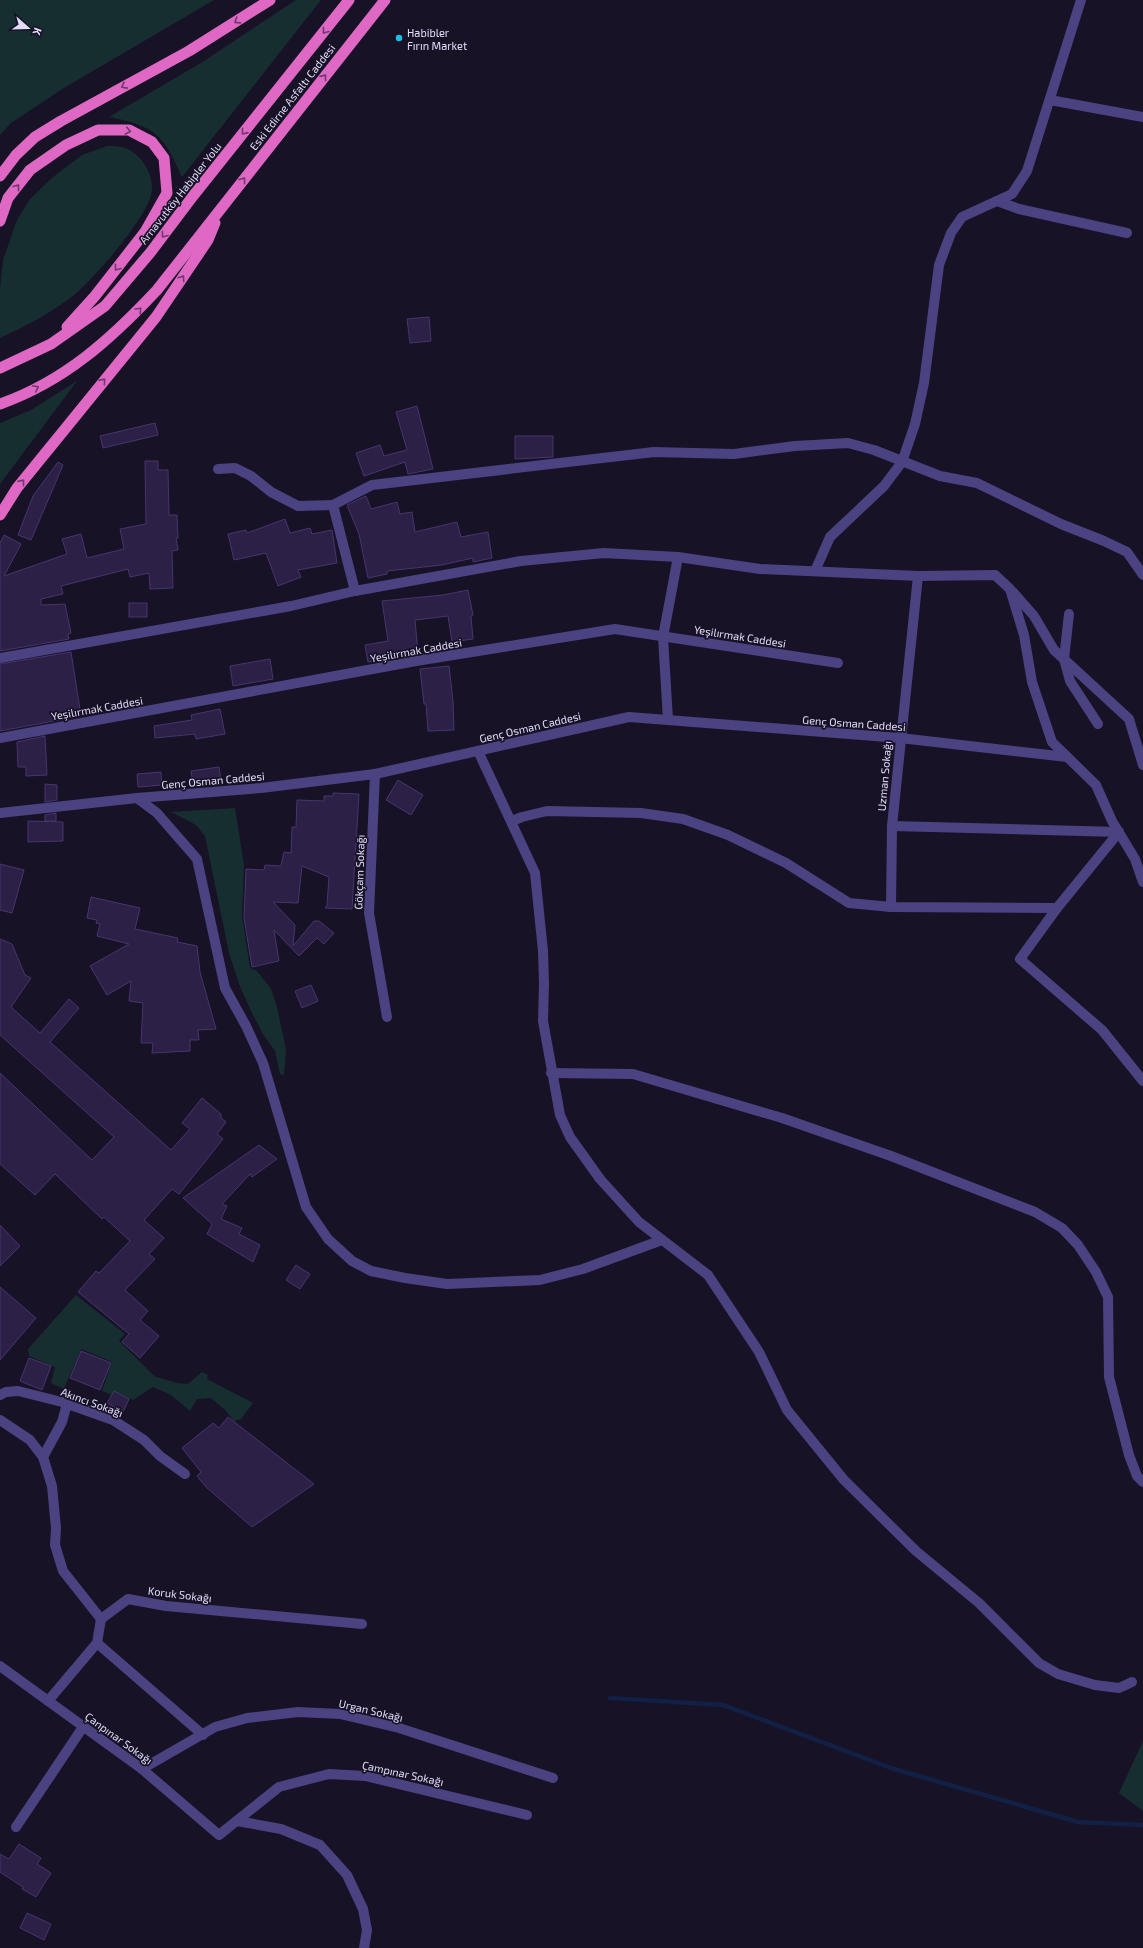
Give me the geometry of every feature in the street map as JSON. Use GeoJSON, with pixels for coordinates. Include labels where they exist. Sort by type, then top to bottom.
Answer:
{"type":"FeatureCollection","features":[{"type":"Feature","properties":{"kind":"highway"},"geometry":{"type":"LineString","coordinates":[[0,176],[16,155],[36,137],[61,121],[189,51],[270,0]]}},
{"type":"Feature","properties":{"kind":"highway","name":"Arnavutköy Habipler Yolu"},"geometry":{"type":"LineString","coordinates":[[0,368],[51,344],[105,306],[150,253],[349,0]]}},
{"type":"Feature","properties":{"kind":"highway","name":"Eski Edirne Asfaltı Caddesi"},"geometry":{"type":"LineString","coordinates":[[220,211],[385,0]]}},
{"type":"Feature","properties":{"kind":"highway"},"geometry":{"type":"LineString","coordinates":[[0,221],[8,198],[30,170],[66,145],[98,130],[129,130],[152,142],[164,158],[166,193],[145,232],[95,296],[51,344]]}},
{"type":"Feature","properties":{"kind":"highway"},"geometry":{"type":"LineString","coordinates":[[0,404],[38,388],[103,345],[157,290],[220,211]]}},
{"type":"Feature","properties":{"kind":"highway"},"geometry":{"type":"LineString","coordinates":[[0,515],[17,488],[156,317],[208,240],[220,211]]}},
{"type":"Feature","properties":{"kind":"street"},"geometry":{"type":"LineString","coordinates":[[815,571],[830,537],[884,486],[902,462],[915,424],[924,382],[939,265],[951,233],[962,217],[1012,194],[1027,171],[1081,0]]}},
{"type":"Feature","properties":{"kind":"street"},"geometry":{"type":"LineString","coordinates":[[1050,100],[1143,117]]}},
{"type":"Feature","properties":{"kind":"street"},"geometry":{"type":"LineString","coordinates":[[997,201],[1019,210],[1127,233]]}},
{"type":"Feature","properties":{"kind":"street"},"geometry":{"type":"LineString","coordinates":[[218,470],[235,468],[251,476],[271,492],[298,506],[333,504],[372,486],[654,452],[734,454],[795,446],[848,443],[874,450],[940,476],[977,482],[1061,524],[1104,541],[1126,552],[1143,575]]}},
{"type":"Feature","properties":{"kind":"street"},"geometry":{"type":"LineString","coordinates":[[333,504],[355,591]]}},
{"type":"Feature","properties":{"kind":"street"},"geometry":{"type":"LineString","coordinates":[[0,658],[291,606],[355,591],[521,561],[604,553],[678,557],[760,568],[918,576],[995,575],[1010,589],[1034,616],[1054,650],[1129,719],[1143,765]]}},
{"type":"Feature","properties":{"kind":"street"},"geometry":{"type":"LineString","coordinates":[[668,720],[663,637],[678,557]]}},
{"type":"Feature","properties":{"kind":"street","name":"Uzman Sokağı"},"geometry":{"type":"LineString","coordinates":[[891,907],[892,826],[918,576]]}},
{"type":"Feature","properties":{"kind":"street"},"geometry":{"type":"LineString","coordinates":[[1010,589],[1024,635],[1032,682],[1052,742],[1096,785],[1119,832],[1135,859],[1143,882]]}},
{"type":"Feature","properties":{"kind":"street"},"geometry":{"type":"LineString","coordinates":[[1069,614],[1064,659],[1070,681],[1098,724]]}},
{"type":"Feature","properties":{"kind":"street","name":"Yeşilırmak Caddesi"},"geometry":{"type":"LineString","coordinates":[[0,738],[416,661],[615,630],[838,663]]}},
{"type":"Feature","properties":{"kind":"street","name":"Genç Osman Caddesi"},"geometry":{"type":"LineString","coordinates":[[0,813],[136,798],[260,788],[375,774],[629,717],[900,738],[1067,757]]}},
{"type":"Feature","properties":{"kind":"street"},"geometry":{"type":"LineString","coordinates":[[478,751],[535,873],[543,951],[543,1021],[551,1073],[560,1115],[570,1137],[600,1179],[639,1222],[708,1274],[759,1352],[787,1410],[844,1480],[916,1551],[979,1603],[1039,1664],[1058,1674],[1095,1685],[1119,1688],[1132,1682]]}},
{"type":"Feature","properties":{"kind":"street","name":"Gökçam Sokağı"},"geometry":{"type":"LineString","coordinates":[[375,774],[369,913],[387,1017]]}},
{"type":"Feature","properties":{"kind":"street"},"geometry":{"type":"LineString","coordinates":[[136,798],[157,813],[197,859],[225,988],[246,1026],[263,1063],[306,1207],[328,1239],[352,1261],[371,1271],[447,1284],[540,1280],[582,1269],[662,1240]]}},
{"type":"Feature","properties":{"kind":"street"},"geometry":{"type":"LineString","coordinates":[[512,821],[548,811],[640,813],[683,819],[728,834],[786,863],[850,903],[891,907],[1057,908]]}},
{"type":"Feature","properties":{"kind":"street"},"geometry":{"type":"LineString","coordinates":[[892,826],[1119,832]]}},
{"type":"Feature","properties":{"kind":"street"},"geometry":{"type":"LineString","coordinates":[[1119,832],[1057,908],[1020,959],[1102,1030],[1143,1081]]}},
{"type":"Feature","properties":{"kind":"street"},"geometry":{"type":"LineString","coordinates":[[551,1073],[633,1074],[782,1118],[891,1156],[1028,1209],[1062,1228],[1078,1245],[1096,1272],[1108,1297],[1109,1377],[1129,1455],[1137,1476],[1143,1482]]}},
{"type":"Feature","properties":{"kind":"street","name":"Akıncı Sokağı"},"geometry":{"type":"LineString","coordinates":[[0,1395],[6,1392],[18,1391],[67,1404],[114,1420],[144,1440],[160,1456],[185,1474]]}},
{"type":"Feature","properties":{"kind":"street"},"geometry":{"type":"LineString","coordinates":[[43,1457],[62,1422],[67,1404]]}},
{"type":"Feature","properties":{"kind":"street"},"geometry":{"type":"LineString","coordinates":[[0,1420],[30,1440],[43,1457],[52,1486],[56,1528],[55,1545],[63,1571],[101,1619],[97,1643],[48,1701]]}},
{"type":"Feature","properties":{"kind":"street","name":"Koruk Sokağı"},"geometry":{"type":"LineString","coordinates":[[101,1619],[128,1599],[166,1606],[362,1624]]}},
{"type":"Feature","properties":{"kind":"street"},"geometry":{"type":"LineString","coordinates":[[97,1643],[203,1735]]}},
{"type":"Feature","properties":{"kind":"street","name":"Çanpınar Sokağı"},"geometry":{"type":"LineString","coordinates":[[0,1666],[142,1769],[219,1835]]}},
{"type":"Feature","properties":{"kind":"street","name":"Urgan Sokağı"},"geometry":{"type":"LineString","coordinates":[[142,1769],[215,1727],[247,1718],[298,1712],[340,1714],[400,1728],[553,1778]]}},
{"type":"Feature","properties":{"kind":"street"},"geometry":{"type":"LineString","coordinates":[[16,1827],[83,1727]]}},
{"type":"Feature","properties":{"kind":"street","name":"Çampınar Sokağı"},"geometry":{"type":"LineString","coordinates":[[219,1835],[279,1788],[329,1774],[365,1776],[527,1814]]}},
{"type":"Feature","properties":{"kind":"street"},"geometry":{"type":"LineString","coordinates":[[237,1821],[281,1829],[320,1845],[347,1875],[363,1909],[367,1930],[364,1948]]}},
{"type":"Feature","properties":{"kind":"green space"},"geometry":{"type":"Polygon","coordinates":[[[0,0],[214,0],[64,88],[11,123],[0,135],[0,0]]]}},
{"type":"Feature","properties":{"kind":"green space"},"geometry":{"type":"Polygon","coordinates":[[[296,0],[321,0],[182,177],[163,141],[156,134],[137,124],[109,117],[204,61],[296,0]]]}},
{"type":"Feature","properties":{"kind":"green space"},"geometry":{"type":"Polygon","coordinates":[[[107,146],[121,147],[131,151],[137,155],[146,167],[152,188],[147,206],[139,220],[116,251],[78,291],[61,305],[27,325],[0,338],[0,289],[3,260],[17,220],[30,199],[53,177],[82,155],[107,146]]]}},
{"type":"Feature","properties":{"kind":"green space"},"geometry":{"type":"Polygon","coordinates":[[[77,381],[0,484],[0,423],[31,410],[77,381]]]}},
{"type":"Feature","properties":{"kind":"green space"},"geometry":{"type":"Polygon","coordinates":[[[235,808],[244,865],[242,916],[250,968],[257,971],[271,989],[277,1007],[286,1049],[284,1075],[280,1074],[275,1051],[263,1034],[239,984],[229,953],[205,836],[196,825],[171,812],[235,808]]]}},
{"type":"Feature","properties":{"kind":"green space"},"geometry":{"type":"Polygon","coordinates":[[[76,1295],[125,1334],[119,1341],[154,1376],[177,1383],[188,1384],[202,1372],[208,1375],[207,1379],[253,1403],[241,1419],[234,1421],[226,1411],[211,1398],[197,1399],[190,1411],[171,1395],[153,1387],[133,1400],[119,1394],[117,1397],[102,1391],[112,1362],[81,1349],[64,1389],[51,1383],[55,1367],[29,1356],[28,1349],[76,1295]]]}},
{"type":"Feature","properties":{"kind":"green space"},"geometry":{"type":"Polygon","coordinates":[[[1143,1741],[1143,1811],[1119,1793],[1143,1741]]]}},
{"type":"Feature","properties":{"kind":"building"},"geometry":{"type":"Polygon","coordinates":[[[429,317],[431,341],[410,343],[407,319],[429,317]]]}},
{"type":"Feature","properties":{"kind":"building"},"geometry":{"type":"Polygon","coordinates":[[[417,406],[433,469],[408,474],[405,462],[364,476],[356,453],[380,445],[384,456],[407,450],[396,412],[417,406]]]}},
{"type":"Feature","properties":{"kind":"building"},"geometry":{"type":"Polygon","coordinates":[[[155,423],[158,435],[103,448],[100,436],[155,423]]]}},
{"type":"Feature","properties":{"kind":"building"},"geometry":{"type":"Polygon","coordinates":[[[515,436],[553,436],[553,457],[515,459],[515,436]]]}},
{"type":"Feature","properties":{"kind":"building"},"geometry":{"type":"Polygon","coordinates":[[[145,461],[158,461],[158,470],[168,470],[169,515],[177,515],[178,538],[176,538],[178,550],[172,551],[173,588],[150,589],[149,573],[130,577],[128,569],[61,586],[63,594],[41,599],[41,605],[65,604],[71,633],[68,634],[69,639],[0,651],[0,543],[4,535],[21,544],[4,576],[67,554],[62,539],[81,534],[87,558],[124,549],[120,529],[146,524],[145,461]]]}},
{"type":"Feature","properties":{"kind":"building"},"geometry":{"type":"Polygon","coordinates":[[[58,462],[63,465],[31,540],[18,535],[33,496],[58,462]]]}},
{"type":"Feature","properties":{"kind":"building"},"geometry":{"type":"Polygon","coordinates":[[[366,496],[371,509],[397,502],[400,514],[412,512],[415,532],[457,522],[461,537],[488,532],[492,558],[473,562],[473,558],[442,565],[387,571],[387,574],[368,578],[359,534],[347,505],[366,496]]]}},
{"type":"Feature","properties":{"kind":"building"},"geometry":{"type":"Polygon","coordinates":[[[285,519],[290,533],[310,528],[312,534],[332,530],[337,563],[298,570],[301,577],[278,586],[266,553],[234,560],[228,534],[246,530],[247,533],[285,519]]]}},
{"type":"Feature","properties":{"kind":"building"},"geometry":{"type":"Polygon","coordinates":[[[468,590],[473,615],[471,616],[473,639],[452,642],[448,616],[415,620],[418,653],[384,657],[384,659],[368,662],[365,645],[388,641],[382,601],[443,595],[468,590]]]}},
{"type":"Feature","properties":{"kind":"building"},"geometry":{"type":"Polygon","coordinates":[[[129,603],[147,603],[147,617],[129,617],[129,603]]]}},
{"type":"Feature","properties":{"kind":"building"},"geometry":{"type":"Polygon","coordinates":[[[71,652],[81,716],[0,731],[0,664],[71,652]]]}},
{"type":"Feature","properties":{"kind":"building"},"geometry":{"type":"Polygon","coordinates":[[[270,659],[273,679],[233,686],[230,666],[270,659]]]}},
{"type":"Feature","properties":{"kind":"building"},"geometry":{"type":"Polygon","coordinates":[[[449,666],[453,701],[454,730],[428,731],[426,704],[424,704],[420,669],[449,666]]]}},
{"type":"Feature","properties":{"kind":"building"},"geometry":{"type":"Polygon","coordinates":[[[220,709],[225,734],[196,739],[195,734],[155,738],[154,726],[192,720],[191,715],[220,709]]]}},
{"type":"Feature","properties":{"kind":"building"},"geometry":{"type":"Polygon","coordinates":[[[45,736],[47,775],[26,776],[26,767],[18,767],[17,742],[45,736]]]}},
{"type":"Feature","properties":{"kind":"building"},"geometry":{"type":"Polygon","coordinates":[[[219,767],[221,781],[193,785],[191,771],[219,767]]]}},
{"type":"Feature","properties":{"kind":"building"},"geometry":{"type":"Polygon","coordinates":[[[161,772],[162,785],[138,787],[137,774],[161,772]]]}},
{"type":"Feature","properties":{"kind":"building"},"geometry":{"type":"Polygon","coordinates":[[[398,780],[423,795],[411,815],[386,800],[398,780]]]}},
{"type":"Feature","properties":{"kind":"building"},"geometry":{"type":"Polygon","coordinates":[[[45,784],[57,785],[57,800],[45,802],[45,784]]]}},
{"type":"Feature","properties":{"kind":"building"},"geometry":{"type":"Polygon","coordinates":[[[333,793],[359,794],[352,909],[325,908],[327,905],[329,877],[302,866],[298,903],[273,902],[295,925],[293,946],[314,921],[319,921],[334,933],[324,944],[317,938],[299,956],[274,930],[279,961],[252,967],[244,918],[246,869],[264,870],[265,865],[281,866],[284,852],[291,853],[292,827],[296,827],[297,800],[324,801],[324,796],[333,796],[333,793]]]}},
{"type":"Feature","properties":{"kind":"building"},"geometry":{"type":"Polygon","coordinates":[[[56,813],[56,821],[45,821],[45,815],[56,813]]]}},
{"type":"Feature","properties":{"kind":"building"},"geometry":{"type":"Polygon","coordinates":[[[28,821],[63,822],[63,841],[28,842],[28,821]]]}},
{"type":"Feature","properties":{"kind":"building"},"geometry":{"type":"Polygon","coordinates":[[[0,864],[24,870],[12,913],[0,910],[0,864]]]}},
{"type":"Feature","properties":{"kind":"building"},"geometry":{"type":"Polygon","coordinates":[[[91,897],[140,908],[135,929],[178,938],[177,942],[197,946],[200,972],[216,1029],[198,1030],[199,1040],[190,1040],[190,1051],[152,1053],[153,1043],[141,1043],[143,1003],[129,1001],[131,981],[107,995],[90,966],[129,944],[97,936],[100,924],[96,923],[97,920],[87,918],[91,897]]]}},
{"type":"Feature","properties":{"kind":"building"},"geometry":{"type":"Polygon","coordinates":[[[0,939],[12,944],[25,975],[31,978],[11,1007],[40,1033],[69,999],[79,1008],[50,1042],[171,1150],[190,1129],[182,1123],[202,1098],[221,1114],[221,1118],[226,1122],[217,1134],[223,1139],[179,1194],[172,1189],[144,1220],[164,1238],[149,1254],[155,1259],[125,1290],[148,1311],[140,1320],[159,1336],[140,1358],[122,1342],[129,1334],[78,1292],[96,1271],[99,1273],[130,1241],[104,1217],[102,1219],[55,1174],[35,1195],[0,1164],[0,1073],[92,1160],[114,1137],[0,1035],[0,939]]]}},
{"type":"Feature","properties":{"kind":"building"},"geometry":{"type":"Polygon","coordinates":[[[311,985],[318,1001],[302,1008],[295,991],[311,985]]]}},
{"type":"Feature","properties":{"kind":"building"},"geometry":{"type":"Polygon","coordinates":[[[259,1145],[277,1159],[252,1177],[250,1174],[222,1204],[227,1206],[221,1219],[242,1228],[239,1234],[260,1245],[253,1262],[207,1234],[212,1224],[183,1198],[259,1145]]]}},
{"type":"Feature","properties":{"kind":"building"},"geometry":{"type":"Polygon","coordinates":[[[0,1225],[20,1246],[0,1266],[0,1225]]]}},
{"type":"Feature","properties":{"kind":"building"},"geometry":{"type":"Polygon","coordinates":[[[296,1265],[310,1274],[300,1289],[286,1280],[296,1265]]]}},
{"type":"Feature","properties":{"kind":"building"},"geometry":{"type":"Polygon","coordinates":[[[0,1287],[36,1318],[0,1360],[0,1287]]]}},
{"type":"Feature","properties":{"kind":"building"},"geometry":{"type":"Polygon","coordinates":[[[81,1351],[111,1363],[100,1390],[70,1378],[81,1351]]]}},
{"type":"Feature","properties":{"kind":"building"},"geometry":{"type":"Polygon","coordinates":[[[29,1358],[51,1366],[42,1390],[20,1381],[29,1358]]]}},
{"type":"Feature","properties":{"kind":"building"},"geometry":{"type":"Polygon","coordinates":[[[114,1391],[129,1399],[123,1412],[107,1403],[114,1391]]]}},
{"type":"Feature","properties":{"kind":"building"},"geometry":{"type":"Polygon","coordinates":[[[228,1417],[314,1484],[252,1527],[206,1487],[197,1476],[201,1472],[182,1448],[213,1423],[219,1428],[228,1417]]]}},
{"type":"Feature","properties":{"kind":"building"},"geometry":{"type":"Polygon","coordinates":[[[19,1844],[41,1858],[37,1864],[51,1873],[36,1897],[22,1889],[23,1887],[0,1872],[0,1854],[9,1859],[19,1844]]]}},
{"type":"Feature","properties":{"kind":"building"},"geometry":{"type":"Polygon","coordinates":[[[27,1913],[51,1924],[44,1940],[20,1928],[27,1913]]]}},
{"type":"Feature","properties":{"kind":"waterway"},"geometry":{"type":"LineString","coordinates":[[610,1698],[723,1705],[891,1768],[1078,1822],[1143,1825]]}},
{"type":"Feature","properties":{"kind":"place","name":"Habibler Fırın Market"},"geometry":{"type":"Point","coordinates":[399,38]}}]}
